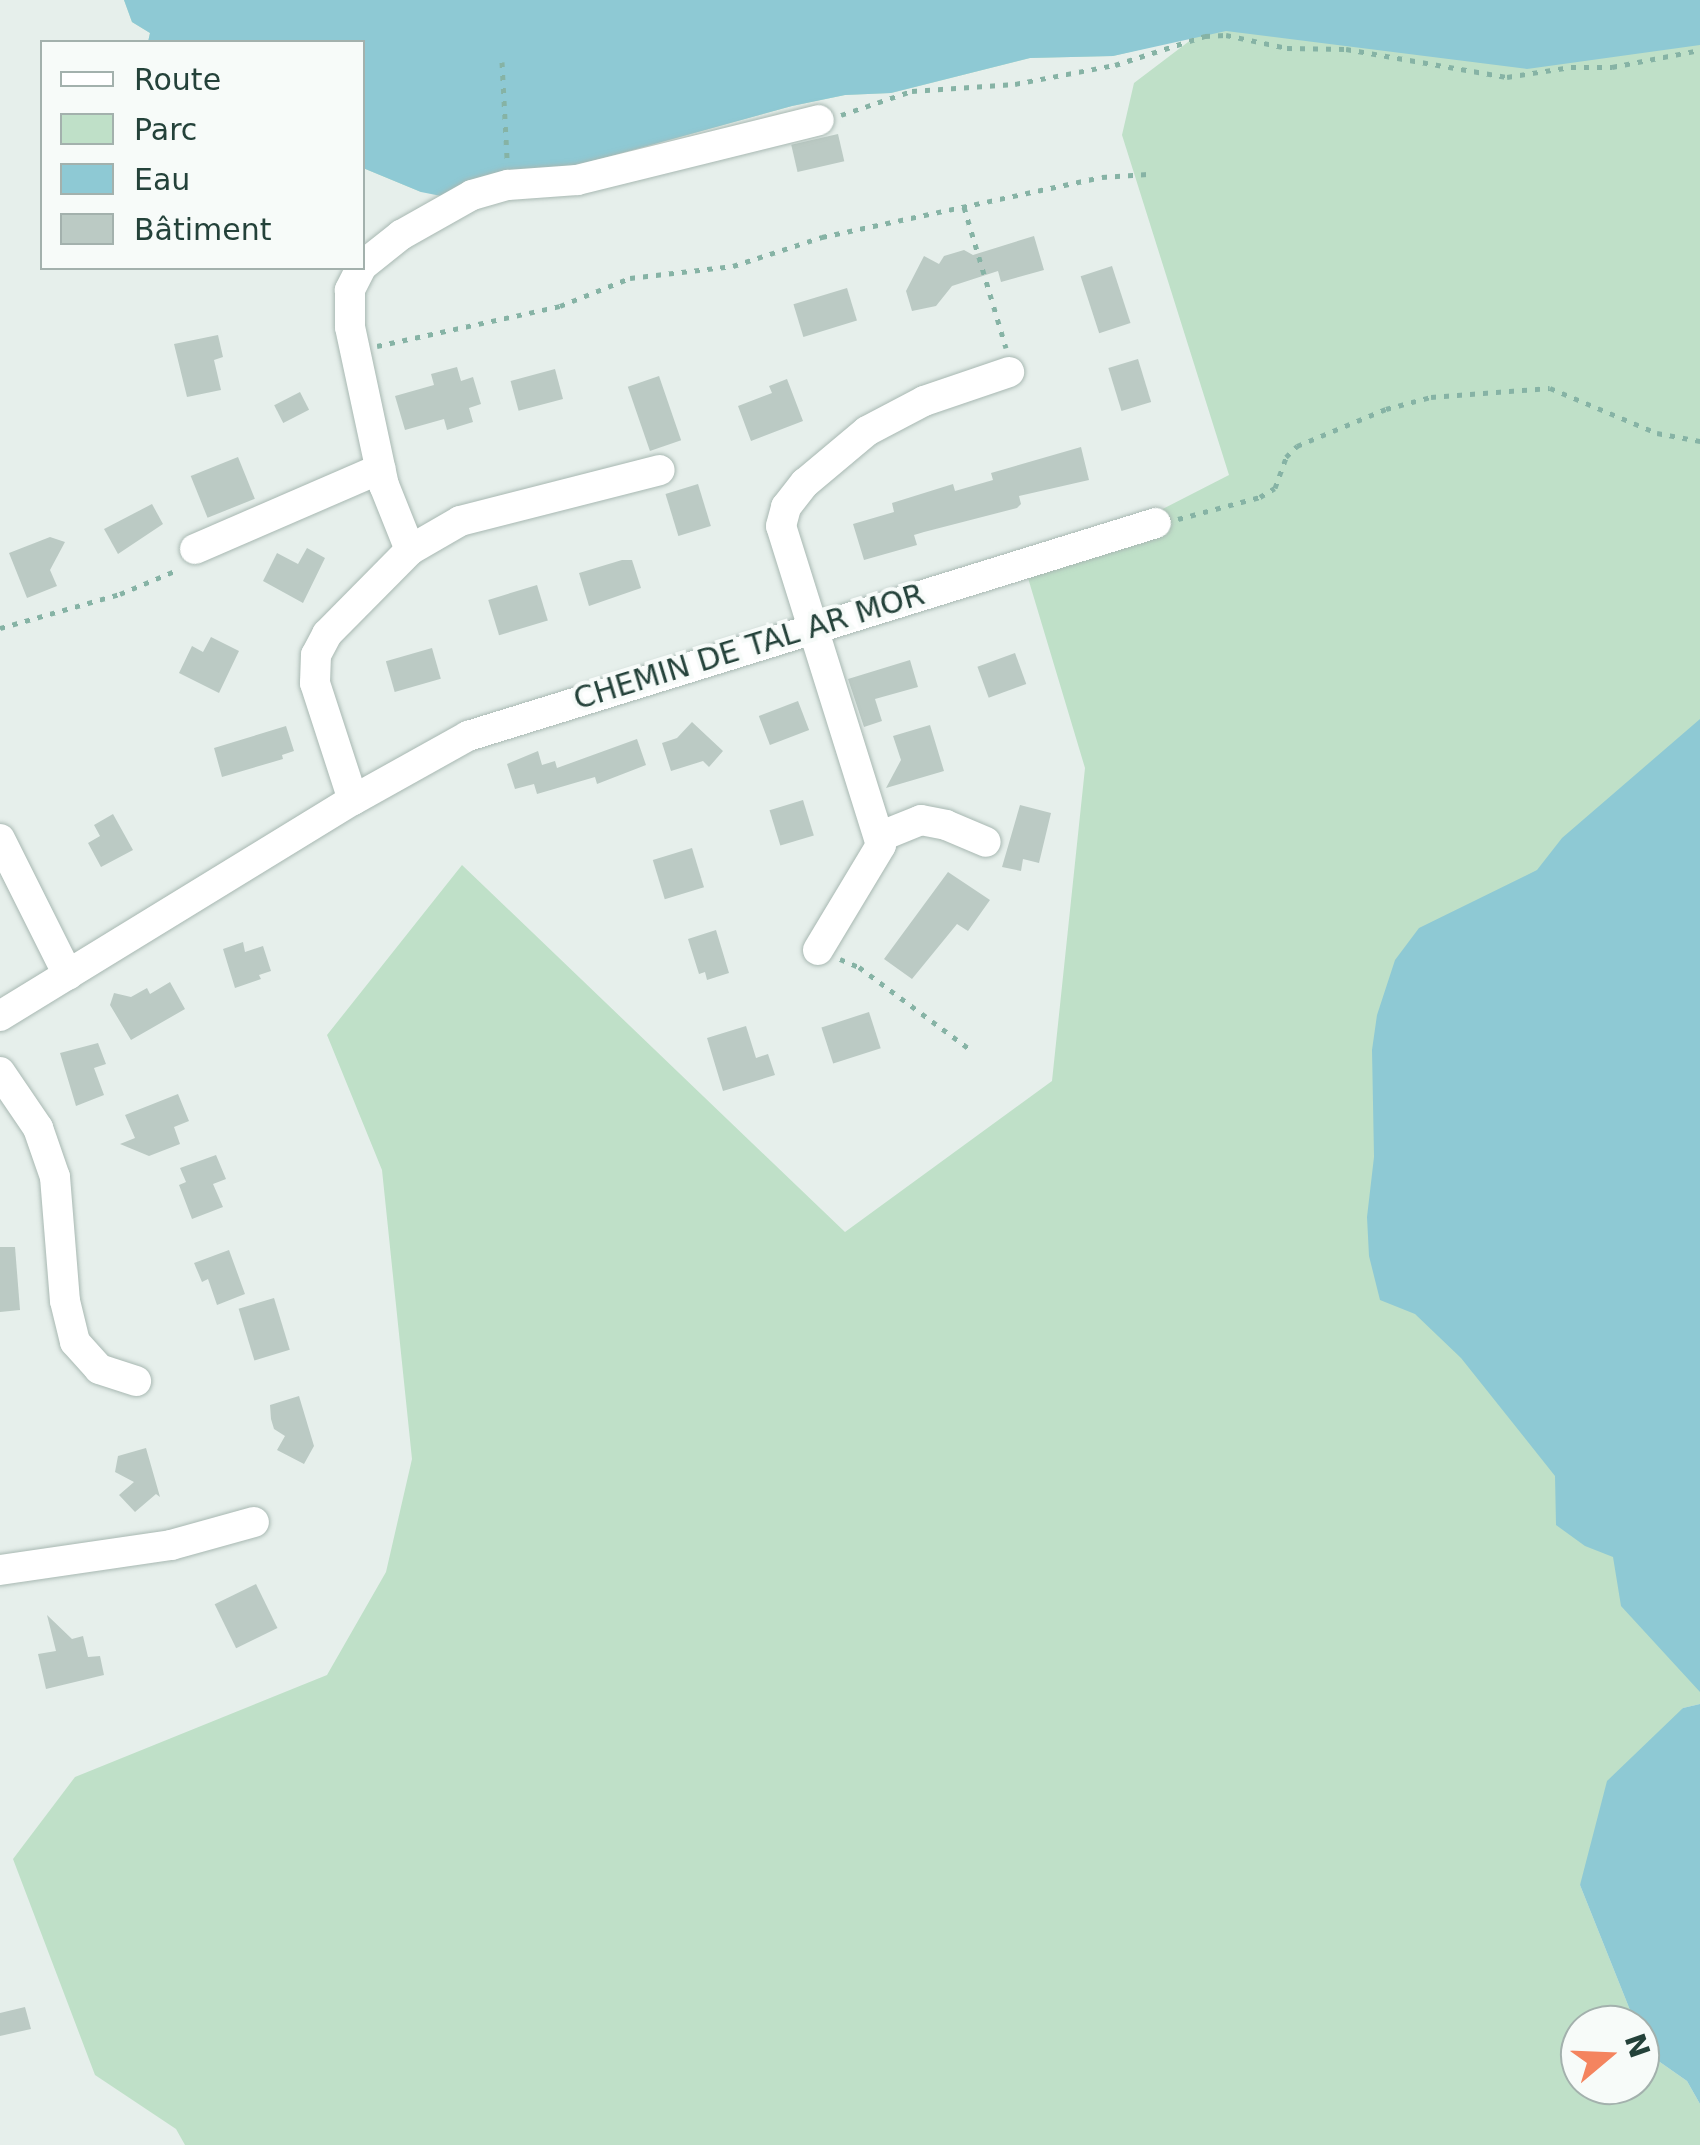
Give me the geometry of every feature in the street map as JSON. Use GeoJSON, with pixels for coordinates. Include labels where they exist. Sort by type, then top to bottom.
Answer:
{"type":"FeatureCollection","features":[{"type":"Feature","properties":{"kind":"street"},"geometry":{"type":"LineString","coordinates":[[365,265],[401,235],[472,194],[508,184],[577,180],[819,120]]}},
{"type":"Feature","properties":{"kind":"street"},"geometry":{"type":"LineString","coordinates":[[360,270],[350,290],[354,350],[380,469],[410,550]]}},
{"type":"Feature","properties":{"kind":"street"},"geometry":{"type":"LineString","coordinates":[[818,950],[882,845],[781,526],[794,495],[868,431],[924,400],[1009,372]]}},
{"type":"Feature","properties":{"kind":"street"},"geometry":{"type":"LineString","coordinates":[[196,549],[380,469]]}},
{"type":"Feature","properties":{"kind":"street"},"geometry":{"type":"LineString","coordinates":[[353,800],[315,683],[316,655],[327,634],[410,550],[460,520],[660,470]]}},
{"type":"Feature","properties":{"kind":"street","name":"CHEMIN DE TAL AR MOR"},"geometry":{"type":"LineString","coordinates":[[0,1016],[353,800],[468,736],[810,626],[1156,523]]}},
{"type":"Feature","properties":{"kind":"street"},"geometry":{"type":"LineString","coordinates":[[879,837],[921,820],[946,825],[986,842]]}},
{"type":"Feature","properties":{"kind":"street"},"geometry":{"type":"LineString","coordinates":[[0,839],[68,975]]}},
{"type":"Feature","properties":{"kind":"street"},"geometry":{"type":"LineString","coordinates":[[0,1072],[38,1128],[55,1177],[64,1301],[75,1342],[99,1370],[136,1380]]}},
{"type":"Feature","properties":{"kind":"street"},"geometry":{"type":"LineString","coordinates":[[0,1570],[172,1545],[254,1522]]}},
{"type":"Feature","properties":{"kind":"path"},"geometry":{"type":"LineString","coordinates":[[819,120],[912,90],[1015,84],[1115,65],[1205,36],[1226,35],[1286,48],[1346,49],[1506,77],[1612,67],[1700,50]]}},
{"type":"Feature","properties":{"kind":"path"},"geometry":{"type":"LineString","coordinates":[[502,62],[508,184]]}},
{"type":"Feature","properties":{"kind":"path"},"geometry":{"type":"LineString","coordinates":[[354,350],[560,306],[630,278],[733,266],[822,237],[1102,177],[1148,174]]}},
{"type":"Feature","properties":{"kind":"path"},"geometry":{"type":"LineString","coordinates":[[964,208],[1004,336],[1009,372]]}},
{"type":"Feature","properties":{"kind":"path"},"geometry":{"type":"LineString","coordinates":[[1156,523],[1260,497],[1275,488],[1286,457],[1297,446],[1386,409],[1431,397],[1550,388],[1657,433],[1700,440]]}},
{"type":"Feature","properties":{"kind":"path"},"geometry":{"type":"LineString","coordinates":[[818,950],[855,964],[972,1052]]}},
{"type":"Feature","properties":{"kind":"green space"},"geometry":{"type":"Polygon","coordinates":[[[124,0],[1700,0],[1700,1704],[1683,1708],[1580,1885],[1628,2005],[1560,2005],[1560,2105],[1660,2105],[1660,2062],[1687,2081],[1700,2104],[1700,2145],[185,2145],[176,2129],[95,2075],[13,1859],[75,1777],[327,1675],[386,1572],[412,1459],[382,1170],[327,1035],[462,865],[845,1232],[1052,1081],[1085,768],[1028,578],[1229,475],[1122,135],[1134,83],[1196,36],[1113,56],[1030,58],[891,93],[845,95],[672,139],[421,192],[365,169],[365,40],[148,40],[150,33],[132,22],[124,0]]]}},
{"type":"Feature","properties":{"kind":"water"},"geometry":{"type":"Polygon","coordinates":[[[124,0],[1700,0],[1700,45],[1527,69],[1226,31],[1113,56],[1030,58],[891,93],[845,95],[792,106],[456,199],[421,192],[365,169],[365,40],[148,40],[150,33],[132,22],[124,0]]]}},
{"type":"Feature","properties":{"kind":"water"},"geometry":{"type":"Polygon","coordinates":[[[1700,719],[1700,1692],[1621,1606],[1613,1557],[1585,1546],[1556,1525],[1555,1476],[1461,1358],[1415,1314],[1380,1300],[1369,1256],[1367,1217],[1374,1157],[1372,1050],[1377,1015],[1395,960],[1419,928],[1537,870],[1562,838],[1700,719]]]}},
{"type":"Feature","properties":{"kind":"water"},"geometry":{"type":"Polygon","coordinates":[[[1700,1704],[1700,2104],[1687,2081],[1660,2062],[1660,2005],[1628,2005],[1580,1885],[1607,1781],[1683,1708],[1700,1704]]]}},
{"type":"Feature","properties":{"kind":"building"},"geometry":{"type":"Polygon","coordinates":[[[838,134],[844,161],[798,172],[791,145],[838,134]]]}},
{"type":"Feature","properties":{"kind":"building"},"geometry":{"type":"Polygon","coordinates":[[[1034,236],[1044,270],[1001,282],[998,271],[952,286],[936,306],[912,311],[906,291],[924,256],[939,264],[944,256],[964,250],[973,255],[1034,236]]]}},
{"type":"Feature","properties":{"kind":"building"},"geometry":{"type":"Polygon","coordinates":[[[1112,266],[1131,323],[1099,333],[1081,276],[1112,266]]]}},
{"type":"Feature","properties":{"kind":"building"},"geometry":{"type":"Polygon","coordinates":[[[847,288],[857,321],[803,337],[793,304],[847,288]]]}},
{"type":"Feature","properties":{"kind":"building"},"geometry":{"type":"Polygon","coordinates":[[[218,335],[223,357],[214,360],[221,390],[187,397],[174,344],[218,335]]]}},
{"type":"Feature","properties":{"kind":"building"},"geometry":{"type":"Polygon","coordinates":[[[1138,359],[1151,402],[1122,411],[1108,368],[1138,359]]]}},
{"type":"Feature","properties":{"kind":"building"},"geometry":{"type":"Polygon","coordinates":[[[457,367],[461,381],[473,377],[481,404],[469,408],[473,422],[447,430],[444,419],[405,430],[395,396],[434,385],[431,374],[457,367]]]}},
{"type":"Feature","properties":{"kind":"building"},"geometry":{"type":"Polygon","coordinates":[[[555,369],[563,399],[519,411],[511,381],[555,369]]]}},
{"type":"Feature","properties":{"kind":"building"},"geometry":{"type":"Polygon","coordinates":[[[659,376],[681,440],[650,451],[628,387],[659,376]]]}},
{"type":"Feature","properties":{"kind":"building"},"geometry":{"type":"Polygon","coordinates":[[[787,379],[803,421],[751,441],[738,406],[772,393],[769,386],[787,379]]]}},
{"type":"Feature","properties":{"kind":"building"},"geometry":{"type":"Polygon","coordinates":[[[300,392],[309,410],[283,423],[274,405],[300,392]]]}},
{"type":"Feature","properties":{"kind":"building"},"geometry":{"type":"Polygon","coordinates":[[[1081,447],[1089,480],[1019,496],[1021,504],[1017,508],[914,535],[917,545],[864,560],[853,524],[894,512],[892,503],[953,484],[955,491],[993,480],[991,473],[1081,447]]]}},
{"type":"Feature","properties":{"kind":"building"},"geometry":{"type":"Polygon","coordinates":[[[238,457],[255,499],[208,518],[191,476],[238,457]]]}},
{"type":"Feature","properties":{"kind":"building"},"geometry":{"type":"Polygon","coordinates":[[[698,484],[711,526],[678,536],[665,494],[698,484]]]}},
{"type":"Feature","properties":{"kind":"building"},"geometry":{"type":"Polygon","coordinates":[[[152,504],[163,524],[118,554],[104,529],[152,504]]]}},
{"type":"Feature","properties":{"kind":"building"},"geometry":{"type":"Polygon","coordinates":[[[50,537],[65,542],[50,570],[57,586],[27,598],[9,553],[50,537]]]}},
{"type":"Feature","properties":{"kind":"building"},"geometry":{"type":"Polygon","coordinates":[[[307,548],[325,558],[303,603],[263,581],[277,553],[298,564],[307,548]]]}},
{"type":"Feature","properties":{"kind":"building"},"geometry":{"type":"Polygon","coordinates":[[[632,560],[641,588],[589,606],[579,573],[632,560]]]}},
{"type":"Feature","properties":{"kind":"building"},"geometry":{"type":"Polygon","coordinates":[[[537,585],[548,620],[499,635],[488,600],[537,585]]]}},
{"type":"Feature","properties":{"kind":"building"},"geometry":{"type":"Polygon","coordinates":[[[211,637],[239,651],[219,693],[179,673],[192,646],[203,652],[211,637]]]}},
{"type":"Feature","properties":{"kind":"building"},"geometry":{"type":"Polygon","coordinates":[[[432,648],[441,679],[395,692],[386,661],[432,648]]]}},
{"type":"Feature","properties":{"kind":"building"},"geometry":{"type":"Polygon","coordinates":[[[1015,653],[1026,684],[989,698],[977,667],[1015,653]]]}},
{"type":"Feature","properties":{"kind":"building"},"geometry":{"type":"Polygon","coordinates":[[[910,660],[918,687],[875,699],[882,721],[864,727],[848,679],[910,660]]]}},
{"type":"Feature","properties":{"kind":"building"},"geometry":{"type":"Polygon","coordinates":[[[798,701],[809,730],[770,745],[759,716],[798,701]]]}},
{"type":"Feature","properties":{"kind":"building"},"geometry":{"type":"Polygon","coordinates":[[[692,722],[723,751],[709,767],[703,761],[671,771],[662,743],[677,738],[692,722]]]}},
{"type":"Feature","properties":{"kind":"building"},"geometry":{"type":"Polygon","coordinates":[[[930,725],[944,771],[886,788],[901,760],[893,736],[930,725]]]}},
{"type":"Feature","properties":{"kind":"building"},"geometry":{"type":"Polygon","coordinates":[[[286,726],[294,751],[282,755],[283,759],[222,777],[214,748],[286,726]]]}},
{"type":"Feature","properties":{"kind":"building"},"geometry":{"type":"Polygon","coordinates":[[[637,739],[646,765],[597,784],[595,777],[537,794],[534,784],[515,789],[507,764],[538,751],[542,765],[555,761],[557,768],[637,739]]]}},
{"type":"Feature","properties":{"kind":"building"},"geometry":{"type":"Polygon","coordinates":[[[803,800],[814,835],[780,846],[770,810],[803,800]]]}},
{"type":"Feature","properties":{"kind":"building"},"geometry":{"type":"Polygon","coordinates":[[[1020,805],[1051,813],[1039,863],[1023,859],[1021,871],[1002,867],[1020,805]]]}},
{"type":"Feature","properties":{"kind":"building"},"geometry":{"type":"Polygon","coordinates":[[[113,814],[133,850],[101,867],[88,843],[100,836],[94,825],[113,814]]]}},
{"type":"Feature","properties":{"kind":"building"},"geometry":{"type":"Polygon","coordinates":[[[692,848],[704,887],[665,899],[653,860],[692,848]]]}},
{"type":"Feature","properties":{"kind":"building"},"geometry":{"type":"Polygon","coordinates":[[[948,872],[990,900],[968,931],[957,924],[912,979],[884,959],[948,872]]]}},
{"type":"Feature","properties":{"kind":"building"},"geometry":{"type":"Polygon","coordinates":[[[716,930],[729,973],[707,980],[705,972],[699,974],[688,939],[716,930]]]}},
{"type":"Feature","properties":{"kind":"building"},"geometry":{"type":"Polygon","coordinates":[[[243,942],[245,952],[263,946],[271,971],[235,988],[223,949],[243,942]]]}},
{"type":"Feature","properties":{"kind":"building"},"geometry":{"type":"Polygon","coordinates":[[[170,982],[185,1009],[131,1040],[110,1005],[114,993],[131,997],[147,988],[150,994],[170,982]]]}},
{"type":"Feature","properties":{"kind":"building"},"geometry":{"type":"Polygon","coordinates":[[[869,1012],[881,1048],[833,1064],[821,1027],[869,1012]]]}},
{"type":"Feature","properties":{"kind":"building"},"geometry":{"type":"Polygon","coordinates":[[[746,1026],[756,1058],[768,1054],[775,1075],[723,1091],[707,1038],[746,1026]]]}},
{"type":"Feature","properties":{"kind":"building"},"geometry":{"type":"Polygon","coordinates":[[[98,1043],[106,1064],[94,1068],[104,1095],[76,1106],[60,1053],[98,1043]]]}},
{"type":"Feature","properties":{"kind":"building"},"geometry":{"type":"Polygon","coordinates":[[[178,1094],[189,1121],[174,1127],[180,1144],[149,1156],[120,1144],[135,1138],[125,1115],[178,1094]]]}},
{"type":"Feature","properties":{"kind":"building"},"geometry":{"type":"Polygon","coordinates":[[[216,1155],[226,1179],[213,1184],[223,1207],[192,1219],[179,1185],[186,1182],[180,1168],[216,1155]]]}},
{"type":"Feature","properties":{"kind":"building"},"geometry":{"type":"Polygon","coordinates":[[[0,1247],[15,1247],[20,1310],[0,1312],[0,1247]]]}},
{"type":"Feature","properties":{"kind":"building"},"geometry":{"type":"Polygon","coordinates":[[[229,1250],[245,1294],[217,1305],[208,1279],[202,1282],[194,1263],[229,1250]]]}},
{"type":"Feature","properties":{"kind":"building"},"geometry":{"type":"Polygon","coordinates":[[[274,1298],[290,1350],[254,1360],[239,1309],[274,1298]]]}},
{"type":"Feature","properties":{"kind":"building"},"geometry":{"type":"Polygon","coordinates":[[[299,1396],[314,1446],[304,1464],[277,1450],[285,1436],[274,1429],[271,1419],[270,1405],[299,1396]]]}},
{"type":"Feature","properties":{"kind":"building"},"geometry":{"type":"Polygon","coordinates":[[[146,1448],[160,1497],[156,1494],[135,1512],[119,1495],[134,1482],[115,1472],[118,1456],[146,1448]]]}},
{"type":"Feature","properties":{"kind":"building"},"geometry":{"type":"Polygon","coordinates":[[[256,1584],[277,1628],[236,1648],[215,1604],[256,1584]]]}},
{"type":"Feature","properties":{"kind":"building"},"geometry":{"type":"Polygon","coordinates":[[[47,1615],[72,1639],[83,1636],[88,1657],[100,1656],[104,1675],[46,1689],[38,1654],[56,1651],[47,1615]]]}},
{"type":"Feature","properties":{"kind":"building"},"geometry":{"type":"Polygon","coordinates":[[[25,2007],[31,2029],[0,2036],[0,2013],[25,2007]]]}}]}
